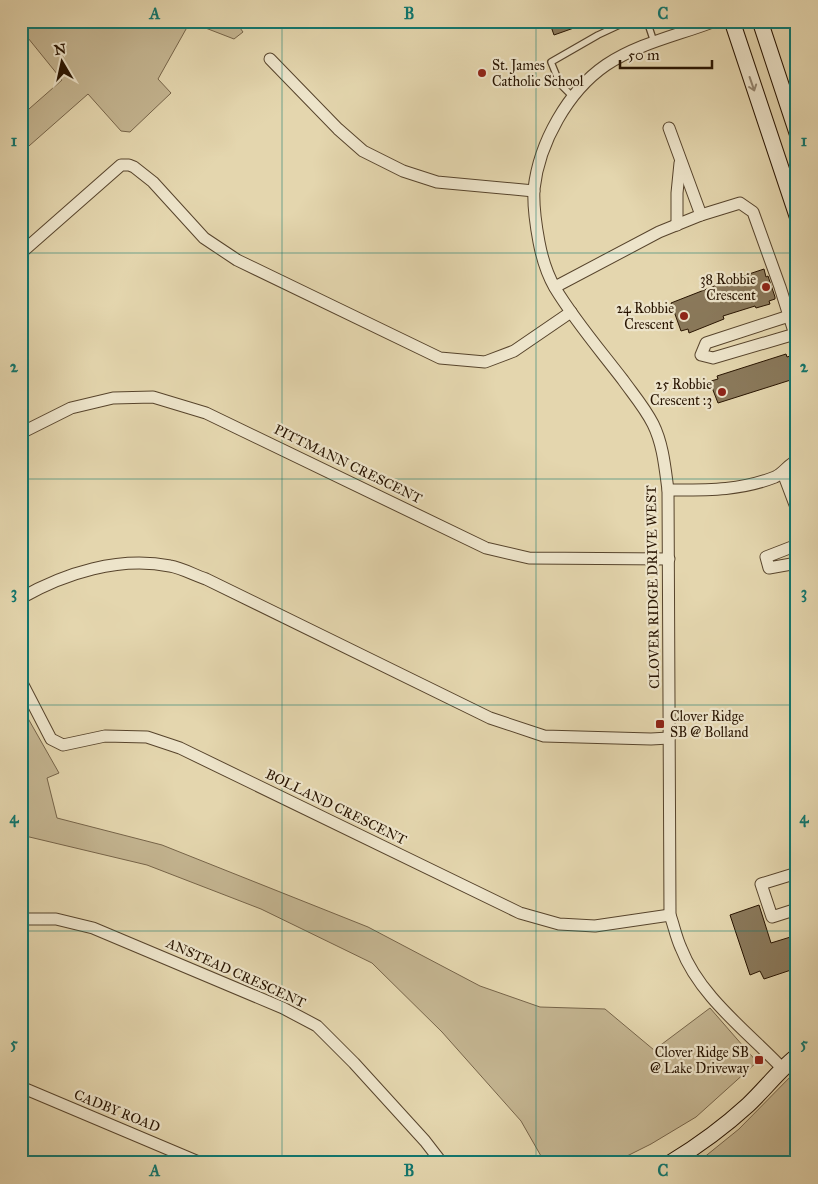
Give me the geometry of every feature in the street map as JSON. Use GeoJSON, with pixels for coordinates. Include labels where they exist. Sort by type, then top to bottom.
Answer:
{"type":"FeatureCollection","features":[{"type":"Feature","properties":{"kind":"main road"},"geometry":{"type":"LineString","coordinates":[[732,21],[797,216]]}},
{"type":"Feature","properties":{"kind":"main road"},"geometry":{"type":"LineString","coordinates":[[760,21],[797,133]]}},
{"type":"Feature","properties":{"kind":"main road"},"geometry":{"type":"LineString","coordinates":[[670,1163],[718,1131],[749,1104],[782,1068],[797,1056]]}},
{"type":"Feature","properties":{"kind":"street","name":"CLOVER RIDGE DRIVE WEST"},"geometry":{"type":"LineString","coordinates":[[715,21],[654,42],[607,65],[572,96],[559,116],[543,153],[534,191],[537,230],[543,259],[554,287],[637,400],[653,424],[661,445],[668,490],[670,915],[681,948],[695,974],[720,1006],[782,1068]]}},
{"type":"Feature","properties":{"kind":"street"},"geometry":{"type":"LineString","coordinates":[[270,58],[338,129],[363,151],[403,171],[438,182],[534,191]]}},
{"type":"Feature","properties":{"kind":"street"},"geometry":{"type":"LineString","coordinates":[[669,128],[701,214]]}},
{"type":"Feature","properties":{"kind":"street"},"geometry":{"type":"LineString","coordinates":[[677,225],[677,193],[681,161]]}},
{"type":"Feature","properties":{"kind":"street"},"geometry":{"type":"LineString","coordinates":[[21,253],[121,165],[129,165],[134,166],[153,182],[204,238],[237,260],[440,358],[485,362],[514,351],[571,312]]}},
{"type":"Feature","properties":{"kind":"street"},"geometry":{"type":"LineString","coordinates":[[554,287],[660,232],[701,214],[740,203],[752,212],[789,316],[796,338],[713,358],[701,355],[706,343],[789,316]]}},
{"type":"Feature","properties":{"kind":"street","name":"PITTMANN CRESCENT"},"geometry":{"type":"LineString","coordinates":[[21,433],[71,408],[113,398],[153,396],[206,413],[486,548],[529,558],[669,559]]}},
{"type":"Feature","properties":{"kind":"street"},"geometry":{"type":"LineString","coordinates":[[668,490],[732,489],[749,486],[783,473],[791,463],[797,461]]}},
{"type":"Feature","properties":{"kind":"street"},"geometry":{"type":"LineString","coordinates":[[783,473],[797,510]]}},
{"type":"Feature","properties":{"kind":"street"},"geometry":{"type":"LineString","coordinates":[[797,545],[766,557],[769,568],[797,563]]}},
{"type":"Feature","properties":{"kind":"street"},"geometry":{"type":"LineString","coordinates":[[21,598],[85,570],[132,562],[170,566],[206,579],[490,718],[544,736],[669,738]]}},
{"type":"Feature","properties":{"kind":"street","name":"BOLLAND CRESCENT"},"geometry":{"type":"LineString","coordinates":[[21,681],[50,739],[63,745],[105,736],[148,737],[180,748],[520,912],[559,924],[595,926],[670,915]]}},
{"type":"Feature","properties":{"kind":"street"},"geometry":{"type":"LineString","coordinates":[[797,873],[761,884],[772,917],[797,909]]}},
{"type":"Feature","properties":{"kind":"street","name":"ANSTEAD CRESCENT"},"geometry":{"type":"LineString","coordinates":[[21,919],[56,919],[93,928],[283,1008],[317,1026],[354,1063],[425,1141],[442,1163]]}},
{"type":"Feature","properties":{"kind":"street","name":"CADBY ROAD"},"geometry":{"type":"LineString","coordinates":[[21,1088],[201,1163]]}},
{"type":"Feature","properties":{"kind":"lane"},"geometry":{"type":"LineString","coordinates":[[572,96],[560,84],[551,62],[598,35],[628,21]]}},
{"type":"Feature","properties":{"kind":"lane"},"geometry":{"type":"LineString","coordinates":[[646,21],[654,42]]}},
{"type":"Feature","properties":{"kind":"shaded area"},"geometry":{"type":"Polygon","coordinates":[[[21,21],[235,21],[243,32],[234,39],[190,22],[158,79],[171,93],[130,132],[121,131],[88,94],[21,153],[21,116],[62,80],[28,38],[21,21]]]}},
{"type":"Feature","properties":{"kind":"shaded area"},"geometry":{"type":"Polygon","coordinates":[[[21,706],[59,773],[47,778],[57,818],[162,845],[368,927],[480,986],[540,1007],[605,1009],[654,1050],[710,1008],[757,1062],[696,1117],[651,1144],[613,1163],[545,1163],[521,1121],[442,1032],[372,963],[261,909],[147,865],[21,835],[21,706]]]}},
{"type":"Feature","properties":{"kind":"shaded area"},"geometry":{"type":"Polygon","coordinates":[[[797,1070],[797,1163],[697,1163],[739,1129],[797,1070]]]}},
{"type":"Feature","properties":{"kind":"building"},"geometry":{"type":"Polygon","coordinates":[[[549,21],[588,21],[588,23],[554,35],[549,21]]]}},
{"type":"Feature","properties":{"kind":"building"},"geometry":{"type":"Polygon","coordinates":[[[764,269],[775,297],[775,299],[769,301],[770,304],[756,308],[755,306],[723,316],[724,319],[689,333],[688,329],[681,331],[671,303],[717,285],[716,282],[764,269]]]}},
{"type":"Feature","properties":{"kind":"building"},"geometry":{"type":"Polygon","coordinates":[[[786,354],[787,357],[793,355],[797,368],[797,378],[718,403],[711,385],[711,381],[718,379],[717,376],[786,354]]]}},
{"type":"Feature","properties":{"kind":"building"},"geometry":{"type":"Polygon","coordinates":[[[759,905],[771,943],[797,935],[797,968],[764,979],[760,971],[750,975],[730,915],[759,905]]]}},
{"type":"Feature","properties":{"kind":"place","name":"St. James Catholic School"},"geometry":{"type":"Point","coordinates":[482,73]}},
{"type":"Feature","properties":{"kind":"place","name":"38 Robbie Crescent"},"geometry":{"type":"Point","coordinates":[766,287]}},
{"type":"Feature","properties":{"kind":"place","name":"24 Robbie Crescent"},"geometry":{"type":"Point","coordinates":[684,316]}},
{"type":"Feature","properties":{"kind":"place","name":"25 Robbie Crescent :3"},"geometry":{"type":"Point","coordinates":[722,392]}},
{"type":"Feature","properties":{"kind":"place","name":"Clover Ridge SB @ Bolland"},"geometry":{"type":"Point","coordinates":[660,724]}},
{"type":"Feature","properties":{"kind":"place","name":"Clover Ridge SB @ Lake Driveway"},"geometry":{"type":"Point","coordinates":[759,1060]}}]}
